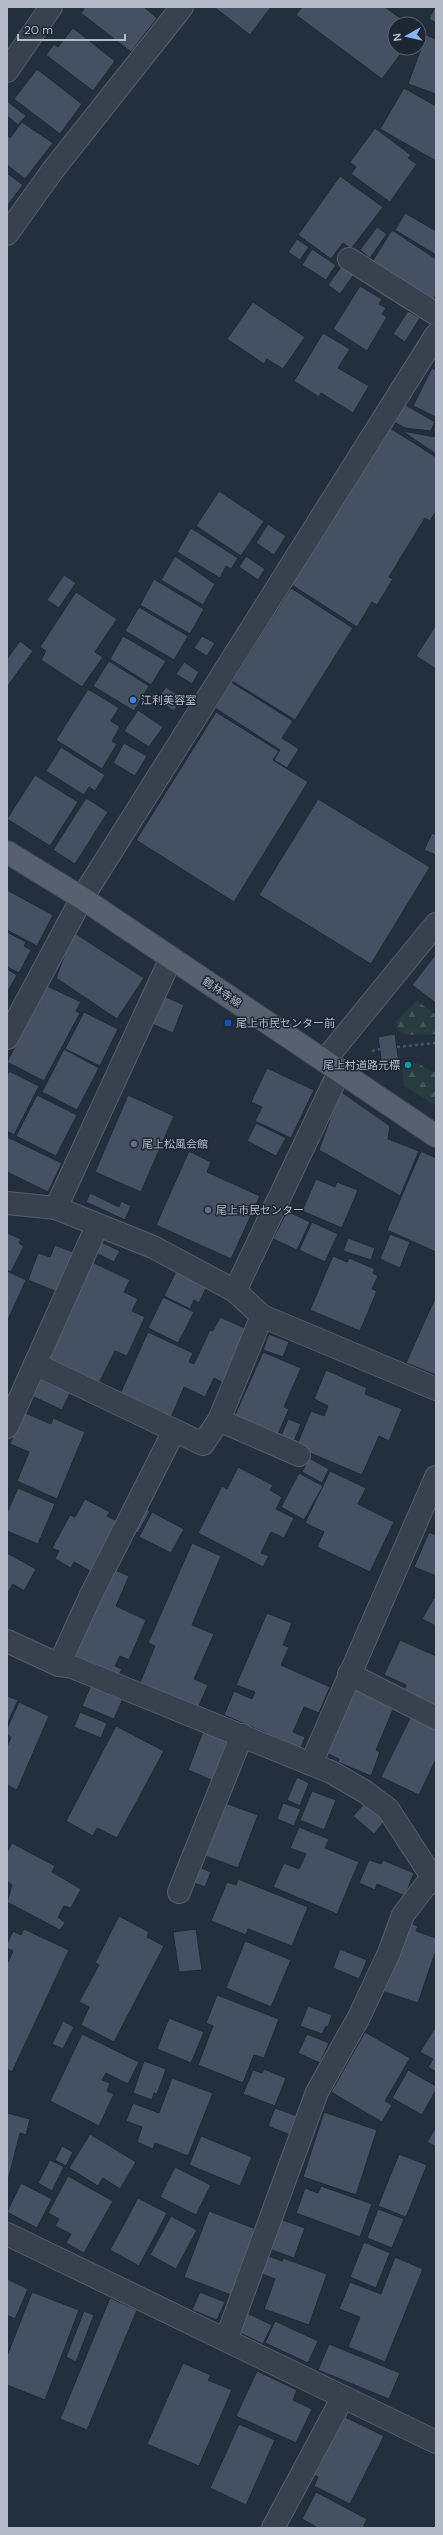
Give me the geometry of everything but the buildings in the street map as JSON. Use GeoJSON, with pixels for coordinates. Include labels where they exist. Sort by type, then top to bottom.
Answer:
{"type":"FeatureCollection","features":[{"type":"Feature","properties":{"kind":"main road","name":"鶴林寺線"},"geometry":{"type":"LineString","coordinates":[[7,852],[82,898],[436,1136]]}},
{"type":"Feature","properties":{"kind":"street"},"geometry":{"type":"LineString","coordinates":[[7,72],[51,7]]}},
{"type":"Feature","properties":{"kind":"street"},"geometry":{"type":"LineString","coordinates":[[7,234],[53,170],[182,7]]}},
{"type":"Feature","properties":{"kind":"street"},"geometry":{"type":"LineString","coordinates":[[349,259],[436,314]]}},
{"type":"Feature","properties":{"kind":"street"},"geometry":{"type":"LineString","coordinates":[[7,1038],[82,898],[435,339]]}},
{"type":"Feature","properties":{"kind":"street"},"geometry":{"type":"LineString","coordinates":[[235,1291],[332,1065],[436,924]]}},
{"type":"Feature","properties":{"kind":"street"},"geometry":{"type":"LineString","coordinates":[[56,1208],[171,958]]}},
{"type":"Feature","properties":{"kind":"street"},"geometry":{"type":"LineString","coordinates":[[7,1203],[56,1208],[97,1226],[153,1247],[235,1291],[262,1316],[436,1389]]}},
{"type":"Feature","properties":{"kind":"street"},"geometry":{"type":"LineString","coordinates":[[7,1427],[97,1226]]}},
{"type":"Feature","properties":{"kind":"street"},"geometry":{"type":"LineString","coordinates":[[35,1364],[202,1444],[219,1420],[262,1316]]}},
{"type":"Feature","properties":{"kind":"street"},"geometry":{"type":"LineString","coordinates":[[219,1420],[299,1455]]}},
{"type":"Feature","properties":{"kind":"street"},"geometry":{"type":"LineString","coordinates":[[59,1665],[91,1595],[174,1431]]}},
{"type":"Feature","properties":{"kind":"street"},"geometry":{"type":"LineString","coordinates":[[311,1764],[349,1674],[386,1595],[436,1477]]}},
{"type":"Feature","properties":{"kind":"street"},"geometry":{"type":"LineString","coordinates":[[7,1641],[59,1665],[72,1667],[198,1720],[242,1735],[331,1772],[364,1791],[388,1809],[434,1880],[404,1915],[389,1953],[358,2017],[317,2092],[226,2340]]}},
{"type":"Feature","properties":{"kind":"street"},"geometry":{"type":"LineString","coordinates":[[349,1674],[436,1718]]}},
{"type":"Feature","properties":{"kind":"street"},"geometry":{"type":"LineString","coordinates":[[179,1892],[242,1735]]}},
{"type":"Feature","properties":{"kind":"street"},"geometry":{"type":"LineString","coordinates":[[7,2234],[436,2442]]}},
{"type":"Feature","properties":{"kind":"street"},"geometry":{"type":"LineString","coordinates":[[273,2528],[343,2397]]}},
{"type":"Feature","properties":{"kind":"path"},"geometry":{"type":"LineString","coordinates":[[397,1047],[436,1043]]}},
{"type":"Feature","properties":{"kind":"path"},"geometry":{"type":"LineString","coordinates":[[372,1051],[380,1049]]}},
{"type":"Feature","properties":{"kind":"green space"},"geometry":{"type":"Polygon","coordinates":[[[417,1001],[436,1015],[436,1034],[411,1035],[405,1034],[397,1028],[395,1022],[417,1001]]]}},
{"type":"Feature","properties":{"kind":"green space"},"geometry":{"type":"Polygon","coordinates":[[[417,1063],[436,1073],[436,1106],[404,1086],[402,1071],[405,1065],[417,1063]]]}},
{"type":"Feature","properties":{"kind":"place","name":"江利美容室"},"geometry":{"type":"Point","coordinates":[133,700]}},
{"type":"Feature","properties":{"kind":"place","name":"尾上市民センター前"},"geometry":{"type":"Point","coordinates":[228,1023]}},
{"type":"Feature","properties":{"kind":"place","name":"尾上村道路元標"},"geometry":{"type":"Point","coordinates":[408,1065]}},
{"type":"Feature","properties":{"kind":"place","name":"尾上松風会館"},"geometry":{"type":"Point","coordinates":[134,1144]}},
{"type":"Feature","properties":{"kind":"place","name":"尾上市民センター"},"geometry":{"type":"Point","coordinates":[208,1210]}}]}
